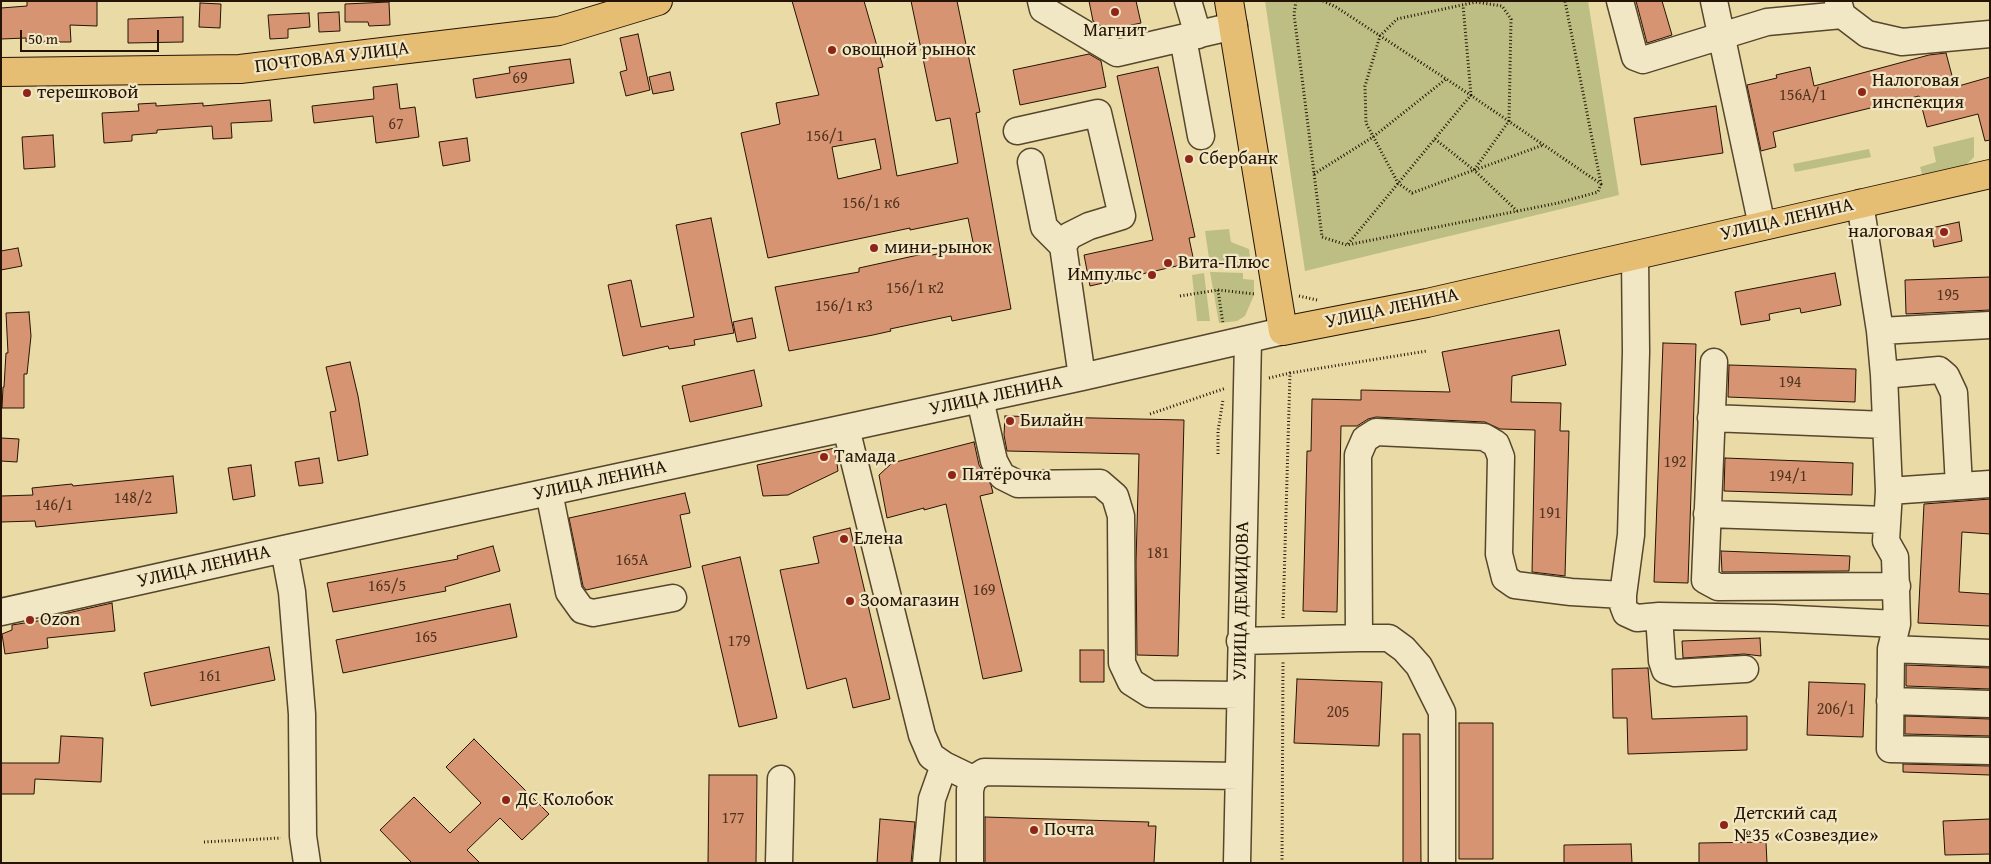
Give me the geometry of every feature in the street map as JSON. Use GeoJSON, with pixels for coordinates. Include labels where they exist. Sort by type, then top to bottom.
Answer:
{"type":"FeatureCollection","features":[{"type":"Feature","properties":{"kind":"main road","name":"ПОЧТОВАЯ УЛИЦА"},"geometry":{"type":"LineString","coordinates":[[1,72],[240,69],[560,31],[658,1]]}},
{"type":"Feature","properties":{"kind":"main road"},"geometry":{"type":"LineString","coordinates":[[1232,14],[1283,331]]}},
{"type":"Feature","properties":{"kind":"main road","name":"УЛИЦА ЛЕНИНА"},"geometry":{"type":"LineString","coordinates":[[1283,331],[1426,303],[1990,174]]}},
{"type":"Feature","properties":{"kind":"street"},"geometry":{"type":"LineString","coordinates":[[1042,1],[1043,9],[1116,53],[1190,36],[1232,14]]}},
{"type":"Feature","properties":{"kind":"street"},"geometry":{"type":"LineString","coordinates":[[1188,1],[1201,136]]}},
{"type":"Feature","properties":{"kind":"street"},"geometry":{"type":"LineString","coordinates":[[1620,1],[1635,57],[1643,60],[1767,22],[1840,8],[1868,34],[1902,42],[1990,34]]}},
{"type":"Feature","properties":{"kind":"street"},"geometry":{"type":"LineString","coordinates":[[1714,1],[1762,226]]}},
{"type":"Feature","properties":{"kind":"street"},"geometry":{"type":"LineString","coordinates":[[1017,131],[1098,113],[1122,216],[1089,226],[1069,236],[1064,246],[1082,377]]}},
{"type":"Feature","properties":{"kind":"street"},"geometry":{"type":"LineString","coordinates":[[1031,162],[1044,227],[1064,246]]}},
{"type":"Feature","properties":{"kind":"street"},"geometry":{"type":"LineString","coordinates":[[1860,203],[1880,331],[1884,374],[1889,491],[1886,541],[1896,557],[1897,624],[1891,649],[1890,750],[1990,752]]}},
{"type":"Feature","properties":{"kind":"street"},"geometry":{"type":"LineString","coordinates":[[1634,256],[1636,352],[1631,535],[1623,594],[1623,605],[1626,613],[1637,618],[1659,616],[1774,618],[1897,624]]}},
{"type":"Feature","properties":{"kind":"street"},"geometry":{"type":"LineString","coordinates":[[1880,331],[1990,325]]}},
{"type":"Feature","properties":{"kind":"street","name":"УЛИЦА ЛЕНИНА"},"geometry":{"type":"LineString","coordinates":[[1,612],[1082,377],[1283,331]]}},
{"type":"Feature","properties":{"kind":"street","name":"УЛИЦА ДЕМИДОВА"},"geometry":{"type":"LineString","coordinates":[[1236,343],[1248,384],[1240,641],[1237,863]]}},
{"type":"Feature","properties":{"kind":"street"},"geometry":{"type":"LineString","coordinates":[[1714,362],[1705,580],[1718,588],[1897,586]]}},
{"type":"Feature","properties":{"kind":"street"},"geometry":{"type":"LineString","coordinates":[[1884,374],[1939,370],[1946,376],[1954,393],[1959,486]]}},
{"type":"Feature","properties":{"kind":"street"},"geometry":{"type":"LineString","coordinates":[[980,399],[994,461],[1002,476],[1018,484],[1100,484],[1115,496],[1121,516],[1122,663],[1131,682],[1150,694],[1240,695]]}},
{"type":"Feature","properties":{"kind":"street"},"geometry":{"type":"LineString","coordinates":[[1711,418],[1886,425]]}},
{"type":"Feature","properties":{"kind":"street"},"geometry":{"type":"LineString","coordinates":[[846,428],[922,735],[931,756],[944,765],[973,779]]}},
{"type":"Feature","properties":{"kind":"street"},"geometry":{"type":"LineString","coordinates":[[1359,638],[1358,455],[1365,439],[1376,432],[1484,437],[1496,444],[1501,456],[1499,554],[1505,578],[1515,585],[1571,592],[1623,594]]}},
{"type":"Feature","properties":{"kind":"street"},"geometry":{"type":"LineString","coordinates":[[1889,491],[1990,484]]}},
{"type":"Feature","properties":{"kind":"street"},"geometry":{"type":"LineString","coordinates":[[550,492],[569,592],[582,610],[593,613],[672,598]]}},
{"type":"Feature","properties":{"kind":"street"},"geometry":{"type":"LineString","coordinates":[[1708,514],[1887,520]]}},
{"type":"Feature","properties":{"kind":"street"},"geometry":{"type":"LineString","coordinates":[[284,549],[292,592],[302,714],[303,836],[307,863]]}},
{"type":"Feature","properties":{"kind":"street"},"geometry":{"type":"LineString","coordinates":[[1659,616],[1662,661],[1665,670],[1675,673],[1745,669]]}},
{"type":"Feature","properties":{"kind":"street"},"geometry":{"type":"LineString","coordinates":[[1240,641],[1389,638],[1404,649],[1419,666],[1442,712],[1442,863]]}},
{"type":"Feature","properties":{"kind":"street"},"geometry":{"type":"LineString","coordinates":[[1891,649],[1990,653]]}},
{"type":"Feature","properties":{"kind":"street"},"geometry":{"type":"LineString","coordinates":[[1890,701],[1990,704]]}},
{"type":"Feature","properties":{"kind":"street"},"geometry":{"type":"LineString","coordinates":[[926,863],[932,799],[944,765]]}},
{"type":"Feature","properties":{"kind":"street"},"geometry":{"type":"LineString","coordinates":[[970,863],[970,790],[973,779],[984,772],[1238,776]]}},
{"type":"Feature","properties":{"kind":"street"},"geometry":{"type":"LineString","coordinates":[[779,863],[781,779]]}},
{"type":"Feature","properties":{"kind":"path"},"geometry":{"type":"LineString","coordinates":[[1296,1],[1294,14],[1322,237],[1347,244],[1518,211],[1598,192],[1602,184],[1565,1]]}},
{"type":"Feature","properties":{"kind":"path"},"geometry":{"type":"LineString","coordinates":[[1324,2],[1328,1]]}},
{"type":"Feature","properties":{"kind":"path"},"geometry":{"type":"LineString","coordinates":[[1324,2],[1471,95],[1602,184]]}},
{"type":"Feature","properties":{"kind":"path"},"geometry":{"type":"LineString","coordinates":[[1474,170],[1509,121],[1511,19],[1502,6],[1476,2],[1397,19],[1380,36],[1366,86],[1366,123],[1398,183],[1412,192],[1474,170],[1543,145]]}},
{"type":"Feature","properties":{"kind":"path"},"geometry":{"type":"LineString","coordinates":[[1347,244],[1471,95],[1463,5]]}},
{"type":"Feature","properties":{"kind":"path"},"geometry":{"type":"LineString","coordinates":[[1314,174],[1373,137],[1446,79]]}},
{"type":"Feature","properties":{"kind":"path"},"geometry":{"type":"LineString","coordinates":[[1435,138],[1474,170],[1518,211]]}},
{"type":"Feature","properties":{"kind":"path"},"geometry":{"type":"LineString","coordinates":[[1218,290],[1236,343]]}},
{"type":"Feature","properties":{"kind":"path"},"geometry":{"type":"LineString","coordinates":[[1248,384],[1290,372],[1427,351]]}},
{"type":"Feature","properties":{"kind":"path"},"geometry":{"type":"LineString","coordinates":[[1282,863],[1284,640],[1290,372]]}},
{"type":"Feature","properties":{"kind":"path"},"geometry":{"type":"LineString","coordinates":[[1150,414],[1230,387],[1222,404],[1218,431],[1218,454]]}},
{"type":"Feature","properties":{"kind":"path"},"geometry":{"type":"LineString","coordinates":[[204,842],[303,836]]}},
{"type":"Feature","properties":{"kind":"green space"},"geometry":{"type":"Polygon","coordinates":[[[1265,1],[1588,1],[1619,195],[1305,271],[1265,1]]]}},
{"type":"Feature","properties":{"kind":"green space"},"geometry":{"type":"Polygon","coordinates":[[[1974,137],[1974,157],[1966,165],[1923,177],[1920,167],[1936,162],[1933,147],[1974,137]]]}},
{"type":"Feature","properties":{"kind":"green space"},"geometry":{"type":"Polygon","coordinates":[[[1869,149],[1871,157],[1795,172],[1793,164],[1869,149]]]}},
{"type":"Feature","properties":{"kind":"green space"},"geometry":{"type":"Polygon","coordinates":[[[1229,229],[1231,242],[1249,249],[1251,264],[1217,263],[1209,258],[1205,231],[1229,229]]]}},
{"type":"Feature","properties":{"kind":"green space"},"geometry":{"type":"Polygon","coordinates":[[[1210,272],[1243,273],[1243,279],[1254,280],[1254,295],[1245,316],[1237,321],[1219,323],[1210,272]]]}},
{"type":"Feature","properties":{"kind":"green space"},"geometry":{"type":"Polygon","coordinates":[[[1204,273],[1210,321],[1197,321],[1192,275],[1204,273]]]}},
{"type":"Feature","properties":{"kind":"building"},"geometry":{"type":"Polygon","coordinates":[[[27,1],[97,1],[97,26],[70,25],[71,42],[26,42],[26,38],[1,39],[1,8],[27,6],[27,1]]]}},
{"type":"Feature","properties":{"kind":"building","name":"мини-рынок"},"geometry":{"type":"Polygon","coordinates":[[[792,1],[864,1],[883,67],[878,68],[897,176],[958,163],[950,118],[936,121],[911,1],[957,1],[980,112],[976,113],[1011,309],[952,321],[951,316],[890,329],[891,331],[873,335],[789,351],[775,287],[859,272],[859,268],[932,252],[932,255],[974,247],[968,218],[910,230],[910,228],[768,258],[741,133],[780,124],[776,103],[819,95],[792,1]],[[875,139],[832,147],[838,179],[881,169],[875,139]]]}},
{"type":"Feature","properties":{"kind":"building","name":"Магнит"},"geometry":{"type":"Polygon","coordinates":[[[1089,1],[1136,1],[1141,23],[1108,30],[1093,21],[1089,1]]]}},
{"type":"Feature","properties":{"kind":"building"},"geometry":{"type":"Polygon","coordinates":[[[1636,1],[1662,1],[1672,35],[1647,43],[1636,1]]]}},
{"type":"Feature","properties":{"kind":"building"},"geometry":{"type":"Polygon","coordinates":[[[389,2],[390,25],[369,26],[368,22],[345,22],[345,4],[389,2]]]}},
{"type":"Feature","properties":{"kind":"building"},"geometry":{"type":"Polygon","coordinates":[[[200,3],[221,4],[220,28],[199,27],[200,3]]]}},
{"type":"Feature","properties":{"kind":"building"},"geometry":{"type":"Polygon","coordinates":[[[339,12],[340,31],[319,32],[318,13],[339,12]]]}},
{"type":"Feature","properties":{"kind":"building"},"geometry":{"type":"Polygon","coordinates":[[[309,13],[310,27],[288,29],[288,38],[270,39],[268,15],[309,13]]]}},
{"type":"Feature","properties":{"kind":"building"},"geometry":{"type":"Polygon","coordinates":[[[183,17],[183,42],[128,43],[128,19],[183,17]]]}},
{"type":"Feature","properties":{"kind":"building"},"geometry":{"type":"Polygon","coordinates":[[[638,34],[650,90],[626,96],[620,72],[627,70],[620,38],[638,34]]]}},
{"type":"Feature","properties":{"kind":"building"},"geometry":{"type":"Polygon","coordinates":[[[1946,53],[1955,87],[1990,77],[1990,140],[1985,141],[1978,114],[1927,127],[1919,96],[1773,132],[1776,147],[1761,151],[1747,85],[1777,78],[1776,75],[1810,67],[1814,86],[1929,55],[1946,53]]]}},
{"type":"Feature","properties":{"kind":"building"},"geometry":{"type":"Polygon","coordinates":[[[1089,54],[1101,61],[1106,87],[1020,105],[1013,70],[1089,54]]]}},
{"type":"Feature","properties":{"kind":"building"},"geometry":{"type":"Polygon","coordinates":[[[570,59],[574,83],[476,98],[473,79],[510,73],[509,67],[570,59]]]}},
{"type":"Feature","properties":{"kind":"building"},"geometry":{"type":"Polygon","coordinates":[[[1158,67],[1195,237],[1189,238],[1194,262],[1090,286],[1084,255],[1153,240],[1117,76],[1158,67]]]}},
{"type":"Feature","properties":{"kind":"building"},"geometry":{"type":"Polygon","coordinates":[[[670,72],[674,90],[653,94],[649,77],[670,72]]]}},
{"type":"Feature","properties":{"kind":"building"},"geometry":{"type":"Polygon","coordinates":[[[397,84],[400,109],[415,107],[419,137],[376,143],[373,116],[314,123],[312,106],[374,99],[373,87],[397,84]]]}},
{"type":"Feature","properties":{"kind":"building"},"geometry":{"type":"Polygon","coordinates":[[[270,100],[272,121],[231,123],[232,138],[213,139],[212,126],[157,130],[157,133],[132,135],[132,141],[104,143],[102,113],[139,111],[138,104],[156,103],[156,106],[203,103],[203,106],[270,100]]]}},
{"type":"Feature","properties":{"kind":"building"},"geometry":{"type":"Polygon","coordinates":[[[1716,106],[1723,153],[1641,165],[1634,118],[1716,106]]]}},
{"type":"Feature","properties":{"kind":"building"},"geometry":{"type":"Polygon","coordinates":[[[53,135],[55,167],[24,169],[22,137],[53,135]]]}},
{"type":"Feature","properties":{"kind":"building"},"geometry":{"type":"Polygon","coordinates":[[[467,138],[470,161],[443,166],[439,142],[467,138]]]}},
{"type":"Feature","properties":{"kind":"building"},"geometry":{"type":"Polygon","coordinates":[[[711,218],[734,333],[694,340],[695,345],[669,349],[668,346],[623,356],[608,285],[631,280],[641,327],[694,317],[676,225],[711,218]]]}},
{"type":"Feature","properties":{"kind":"building"},"geometry":{"type":"Polygon","coordinates":[[[1959,222],[1962,241],[1934,247],[1931,228],[1959,222]]]}},
{"type":"Feature","properties":{"kind":"building"},"geometry":{"type":"Polygon","coordinates":[[[18,248],[22,266],[1,270],[1,251],[18,248]]]}},
{"type":"Feature","properties":{"kind":"building"},"geometry":{"type":"Polygon","coordinates":[[[1835,273],[1841,305],[1801,313],[1800,308],[1769,314],[1770,320],[1741,325],[1735,292],[1835,273]]]}},
{"type":"Feature","properties":{"kind":"building"},"geometry":{"type":"Polygon","coordinates":[[[1990,277],[1990,310],[1906,314],[1905,280],[1990,277]]]}},
{"type":"Feature","properties":{"kind":"building"},"geometry":{"type":"Polygon","coordinates":[[[29,312],[31,336],[27,374],[24,374],[24,408],[2,408],[6,353],[8,353],[6,313],[29,312]]]}},
{"type":"Feature","properties":{"kind":"building"},"geometry":{"type":"Polygon","coordinates":[[[752,318],[756,338],[737,342],[733,322],[752,318]]]}},
{"type":"Feature","properties":{"kind":"building"},"geometry":{"type":"Polygon","coordinates":[[[1559,330],[1566,365],[1512,376],[1511,402],[1561,403],[1560,431],[1569,431],[1565,576],[1532,572],[1535,430],[1500,429],[1485,422],[1376,417],[1368,419],[1357,426],[1341,426],[1337,612],[1303,611],[1307,451],[1311,451],[1312,399],[1361,400],[1361,390],[1450,392],[1442,352],[1559,330]]]}},
{"type":"Feature","properties":{"kind":"building"},"geometry":{"type":"Polygon","coordinates":[[[1663,343],[1696,344],[1688,583],[1654,582],[1663,343]]]}},
{"type":"Feature","properties":{"kind":"building"},"geometry":{"type":"Polygon","coordinates":[[[350,362],[368,455],[338,461],[330,412],[336,411],[326,367],[350,362]]]}},
{"type":"Feature","properties":{"kind":"building"},"geometry":{"type":"Polygon","coordinates":[[[1729,365],[1856,369],[1855,402],[1728,397],[1729,365]]]}},
{"type":"Feature","properties":{"kind":"building"},"geometry":{"type":"Polygon","coordinates":[[[754,370],[762,406],[690,422],[682,386],[754,370]]]}},
{"type":"Feature","properties":{"kind":"building"},"geometry":{"type":"Polygon","coordinates":[[[1005,416],[1184,420],[1178,656],[1137,655],[1136,562],[1139,454],[1007,451],[1004,435],[1005,416]]]}},
{"type":"Feature","properties":{"kind":"building"},"geometry":{"type":"Polygon","coordinates":[[[1,438],[19,439],[17,462],[1,461],[1,438]]]}},
{"type":"Feature","properties":{"kind":"building"},"geometry":{"type":"Polygon","coordinates":[[[974,442],[979,465],[991,485],[993,493],[980,496],[1022,671],[983,679],[946,504],[887,518],[879,475],[892,463],[974,442]]]}},
{"type":"Feature","properties":{"kind":"building"},"geometry":{"type":"Polygon","coordinates":[[[835,448],[838,471],[788,495],[763,496],[757,465],[835,448]]]}},
{"type":"Feature","properties":{"kind":"building"},"geometry":{"type":"Polygon","coordinates":[[[319,458],[323,483],[299,486],[295,462],[319,458]]]}},
{"type":"Feature","properties":{"kind":"building"},"geometry":{"type":"Polygon","coordinates":[[[1725,458],[1853,463],[1852,495],[1724,491],[1725,458]]]}},
{"type":"Feature","properties":{"kind":"building"},"geometry":{"type":"Polygon","coordinates":[[[251,465],[255,496],[233,500],[228,468],[251,465]]]}},
{"type":"Feature","properties":{"kind":"building"},"geometry":{"type":"Polygon","coordinates":[[[173,476],[177,513],[36,527],[35,521],[1,522],[1,496],[33,495],[32,488],[173,476]]]}},
{"type":"Feature","properties":{"kind":"building"},"geometry":{"type":"Polygon","coordinates":[[[685,493],[690,513],[680,515],[691,567],[586,590],[583,586],[569,518],[685,493]]]}},
{"type":"Feature","properties":{"kind":"building"},"geometry":{"type":"Polygon","coordinates":[[[1990,499],[1990,534],[1962,532],[1959,592],[1990,594],[1990,626],[1918,623],[1924,504],[1990,499]]]}},
{"type":"Feature","properties":{"kind":"building"},"geometry":{"type":"Polygon","coordinates":[[[850,528],[890,699],[853,708],[846,678],[807,689],[780,570],[819,563],[813,537],[850,528]]]}},
{"type":"Feature","properties":{"kind":"building"},"geometry":{"type":"Polygon","coordinates":[[[493,546],[500,571],[445,587],[446,591],[333,612],[327,583],[458,559],[457,556],[493,546]]]}},
{"type":"Feature","properties":{"kind":"building"},"geometry":{"type":"Polygon","coordinates":[[[1721,551],[1850,556],[1849,571],[1722,572],[1721,551]]]}},
{"type":"Feature","properties":{"kind":"building"},"geometry":{"type":"Polygon","coordinates":[[[740,557],[777,718],[739,727],[702,566],[740,557]]]}},
{"type":"Feature","properties":{"kind":"building"},"geometry":{"type":"Polygon","coordinates":[[[112,603],[115,631],[47,638],[48,648],[5,654],[2,634],[12,630],[12,625],[50,619],[50,617],[112,603]]]}},
{"type":"Feature","properties":{"kind":"building"},"geometry":{"type":"Polygon","coordinates":[[[510,604],[517,637],[343,673],[336,640],[510,604]]]}},
{"type":"Feature","properties":{"kind":"building"},"geometry":{"type":"Polygon","coordinates":[[[1760,638],[1761,656],[1744,654],[1683,658],[1682,641],[1760,638]]]}},
{"type":"Feature","properties":{"kind":"building"},"geometry":{"type":"Polygon","coordinates":[[[269,647],[275,680],[151,706],[144,673],[269,647]]]}},
{"type":"Feature","properties":{"kind":"building"},"geometry":{"type":"Polygon","coordinates":[[[1080,650],[1104,650],[1104,682],[1080,682],[1080,650]]]}},
{"type":"Feature","properties":{"kind":"building"},"geometry":{"type":"Polygon","coordinates":[[[1906,665],[1990,668],[1990,689],[1906,686],[1906,665]]]}},
{"type":"Feature","properties":{"kind":"building"},"geometry":{"type":"Polygon","coordinates":[[[1648,668],[1652,719],[1747,716],[1747,750],[1628,754],[1627,718],[1613,718],[1612,669],[1648,668]]]}},
{"type":"Feature","properties":{"kind":"building"},"geometry":{"type":"Polygon","coordinates":[[[1297,679],[1382,682],[1379,746],[1294,743],[1297,679]]]}},
{"type":"Feature","properties":{"kind":"building"},"geometry":{"type":"Polygon","coordinates":[[[1809,682],[1865,684],[1863,737],[1807,735],[1809,682]]]}},
{"type":"Feature","properties":{"kind":"building"},"geometry":{"type":"Polygon","coordinates":[[[1905,716],[1990,719],[1990,736],[1905,734],[1905,716]]]}},
{"type":"Feature","properties":{"kind":"building"},"geometry":{"type":"Polygon","coordinates":[[[1459,723],[1493,723],[1493,859],[1459,859],[1459,723]]]}},
{"type":"Feature","properties":{"kind":"building"},"geometry":{"type":"Polygon","coordinates":[[[1403,734],[1420,734],[1421,863],[1403,863],[1403,734]]]}},
{"type":"Feature","properties":{"kind":"building"},"geometry":{"type":"Polygon","coordinates":[[[61,736],[103,738],[101,782],[35,779],[34,794],[1,794],[1,763],[59,763],[61,736]]]}},
{"type":"Feature","properties":{"kind":"building","name":"ДС Колобок"},"geometry":{"type":"Polygon","coordinates":[[[474,739],[549,814],[522,840],[500,818],[467,850],[480,863],[412,863],[380,830],[414,797],[450,833],[481,803],[446,767],[474,739]]]}},
{"type":"Feature","properties":{"kind":"building"},"geometry":{"type":"Polygon","coordinates":[[[1903,764],[1990,766],[1990,775],[1903,772],[1903,764]]]}},
{"type":"Feature","properties":{"kind":"building"},"geometry":{"type":"Polygon","coordinates":[[[709,775],[757,775],[756,863],[708,863],[709,775]]]}},
{"type":"Feature","properties":{"kind":"building"},"geometry":{"type":"Polygon","coordinates":[[[985,817],[1149,822],[1148,826],[1156,826],[1154,863],[985,863],[985,817]]]}},
{"type":"Feature","properties":{"kind":"building"},"geometry":{"type":"Polygon","coordinates":[[[880,819],[915,822],[911,863],[877,863],[880,819]]]}},
{"type":"Feature","properties":{"kind":"building"},"geometry":{"type":"Polygon","coordinates":[[[1990,819],[1990,854],[1945,855],[1943,821],[1990,819]]]}},
{"type":"Feature","properties":{"kind":"building"},"geometry":{"type":"Polygon","coordinates":[[[1766,842],[1767,863],[1699,863],[1699,843],[1766,842]]]}},
{"type":"Feature","properties":{"kind":"building"},"geometry":{"type":"Polygon","coordinates":[[[1631,844],[1632,863],[1564,863],[1564,845],[1631,844]]]}},
{"type":"Feature","properties":{"kind":"place","name":"Магнит"},"geometry":{"type":"Point","coordinates":[1115,12]}},
{"type":"Feature","properties":{"kind":"place","name":"овощной рынок"},"geometry":{"type":"Point","coordinates":[832,50]}},
{"type":"Feature","properties":{"kind":"place","name":"Налоговая инспекция"},"geometry":{"type":"Point","coordinates":[1862,92]}},
{"type":"Feature","properties":{"kind":"place","name":"терешковой"},"geometry":{"type":"Point","coordinates":[27,93]}},
{"type":"Feature","properties":{"kind":"place","name":"Сбербанк"},"geometry":{"type":"Point","coordinates":[1189,159]}},
{"type":"Feature","properties":{"kind":"place","name":"налоговая"},"geometry":{"type":"Point","coordinates":[1944,232]}},
{"type":"Feature","properties":{"kind":"place","name":"мини-рынок"},"geometry":{"type":"Point","coordinates":[874,248]}},
{"type":"Feature","properties":{"kind":"place","name":"Вита-Плюс"},"geometry":{"type":"Point","coordinates":[1168,263]}},
{"type":"Feature","properties":{"kind":"place","name":"Импульс"},"geometry":{"type":"Point","coordinates":[1152,275]}},
{"type":"Feature","properties":{"kind":"place","name":"Билайн"},"geometry":{"type":"Point","coordinates":[1010,421]}},
{"type":"Feature","properties":{"kind":"place","name":"Тамада"},"geometry":{"type":"Point","coordinates":[824,457]}},
{"type":"Feature","properties":{"kind":"place","name":"Пятёрочка"},"geometry":{"type":"Point","coordinates":[952,475]}},
{"type":"Feature","properties":{"kind":"place","name":"Елена"},"geometry":{"type":"Point","coordinates":[844,539]}},
{"type":"Feature","properties":{"kind":"place","name":"Зоомагазин"},"geometry":{"type":"Point","coordinates":[850,601]}},
{"type":"Feature","properties":{"kind":"place","name":"Ozon"},"geometry":{"type":"Point","coordinates":[30,620]}},
{"type":"Feature","properties":{"kind":"place","name":"ДС Колобок"},"geometry":{"type":"Point","coordinates":[506,800]}},
{"type":"Feature","properties":{"kind":"place","name":"Детский сад №35 «Созвездие»"},"geometry":{"type":"Point","coordinates":[1724,825]}},
{"type":"Feature","properties":{"kind":"place","name":"Почта"},"geometry":{"type":"Point","coordinates":[1034,830]}}]}
